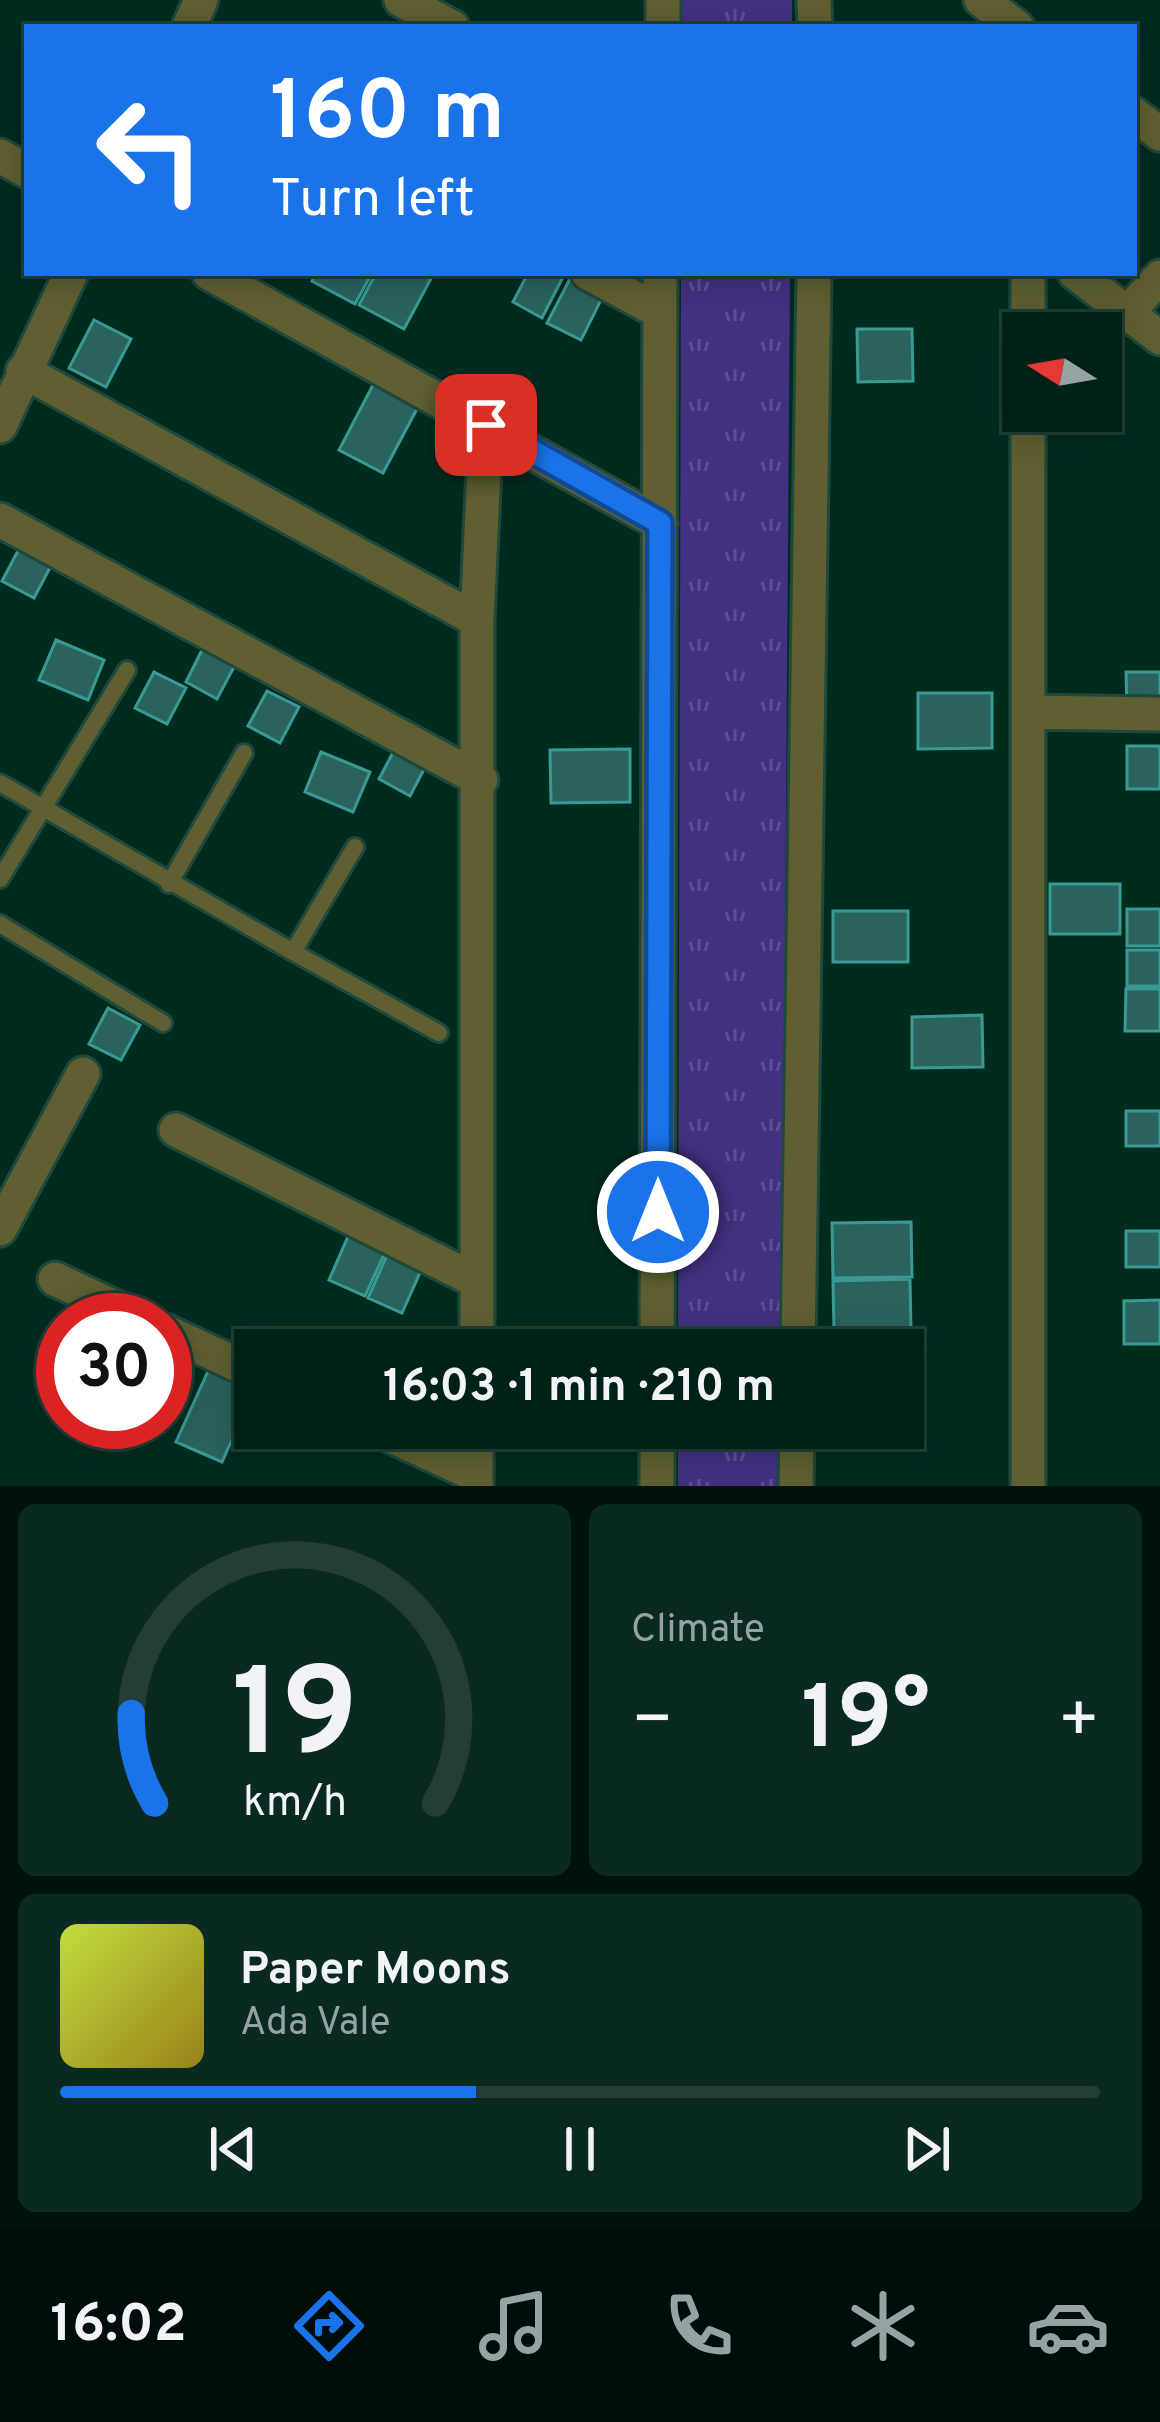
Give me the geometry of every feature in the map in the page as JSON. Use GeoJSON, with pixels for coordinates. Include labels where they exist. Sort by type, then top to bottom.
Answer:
{"type":"FeatureCollection","features":[{"type":"Feature","properties":{"kind":"street"},"geometry":{"type":"LineString","coordinates":[[401,0],[446,24]]}},
{"type":"Feature","properties":{"kind":"street"},"geometry":{"type":"LineString","coordinates":[[981,0],[1013,24]]}},
{"type":"Feature","properties":{"kind":"street"},"geometry":{"type":"LineString","coordinates":[[0,426],[70,276]]}},
{"type":"Feature","properties":{"kind":"street"},"geometry":{"type":"LineString","coordinates":[[214,276],[660,523]]}},
{"type":"Feature","properties":{"kind":"street"},"geometry":{"type":"LineString","coordinates":[[593,276],[660,312]]}},
{"type":"Feature","properties":{"kind":"street"},"geometry":{"type":"LineString","coordinates":[[657,1329],[660,276]]}},
{"type":"Feature","properties":{"kind":"street"},"geometry":{"type":"LineString","coordinates":[[798,1329],[814,276]]}},
{"type":"Feature","properties":{"kind":"street"},"geometry":{"type":"LineString","coordinates":[[1028,276],[1028,312]]}},
{"type":"Feature","properties":{"kind":"street"},"geometry":{"type":"LineString","coordinates":[[1079,276],[1160,338]]}},
{"type":"Feature","properties":{"kind":"street"},"geometry":{"type":"LineString","coordinates":[[1127,313],[1160,277]]}},
{"type":"Feature","properties":{"kind":"street"},"geometry":{"type":"LineString","coordinates":[[23,371],[477,620]]}},
{"type":"Feature","properties":{"kind":"street"},"geometry":{"type":"LineString","coordinates":[[477,1329],[481,780],[477,620],[486,425]]}},
{"type":"Feature","properties":{"kind":"street"},"geometry":{"type":"LineString","coordinates":[[1028,432],[1028,1486]]}},
{"type":"Feature","properties":{"kind":"street"},"geometry":{"type":"LineString","coordinates":[[0,520],[481,780]]}},
{"type":"Feature","properties":{"kind":"street"},"geometry":{"type":"LineString","coordinates":[[1028,712],[1160,715]]}},
{"type":"Feature","properties":{"kind":"street"},"geometry":{"type":"LineString","coordinates":[[0,1229],[83,1074]]}},
{"type":"Feature","properties":{"kind":"street"},"geometry":{"type":"LineString","coordinates":[[176,1130],[477,1281]]}},
{"type":"Feature","properties":{"kind":"street"},"geometry":{"type":"LineString","coordinates":[[55,1280],[83,1293]]}},
{"type":"Feature","properties":{"kind":"street"},"geometry":{"type":"LineString","coordinates":[[192,1343],[234,1362]]}},
{"type":"Feature","properties":{"kind":"street"},"geometry":{"type":"LineString","coordinates":[[415,1449],[476,1480],[476,1449]]}},
{"type":"Feature","properties":{"kind":"street"},"geometry":{"type":"LineString","coordinates":[[657,1449],[657,1486]]}},
{"type":"Feature","properties":{"kind":"street"},"geometry":{"type":"LineString","coordinates":[[796,1486],[797,1449]]}},
{"type":"Feature","properties":{"kind":"lane"},"geometry":{"type":"LineString","coordinates":[[0,879],[127,670]]}},
{"type":"Feature","properties":{"kind":"lane"},"geometry":{"type":"LineString","coordinates":[[169,884],[244,753]]}},
{"type":"Feature","properties":{"kind":"lane"},"geometry":{"type":"LineString","coordinates":[[0,783],[169,884],[439,1033]]}},
{"type":"Feature","properties":{"kind":"lane"},"geometry":{"type":"LineString","coordinates":[[293,952],[356,848]]}},
{"type":"Feature","properties":{"kind":"lane"},"geometry":{"type":"LineString","coordinates":[[0,924],[163,1023]]}},
{"type":"Feature","properties":{"kind":"green space"},"geometry":{"type":"Polygon","coordinates":[[[682,0],[792,0],[792,24],[682,24],[682,0]]]}},
{"type":"Feature","properties":{"kind":"green space"},"geometry":{"type":"Polygon","coordinates":[[[681,276],[790,276],[782,1329],[678,1329],[681,276]]]}},
{"type":"Feature","properties":{"kind":"green space"},"geometry":{"type":"Polygon","coordinates":[[[678,1449],[781,1449],[781,1486],[678,1486],[678,1449]]]}},
{"type":"Feature","properties":{"kind":"building"},"geometry":{"type":"Polygon","coordinates":[[[314,276],[370,276],[355,304],[312,281],[314,276]]]}},
{"type":"Feature","properties":{"kind":"building"},"geometry":{"type":"Polygon","coordinates":[[[374,276],[432,276],[404,329],[359,305],[374,276]]]}},
{"type":"Feature","properties":{"kind":"building"},"geometry":{"type":"Polygon","coordinates":[[[526,276],[563,276],[542,318],[513,302],[526,276]]]}},
{"type":"Feature","properties":{"kind":"building"},"geometry":{"type":"Polygon","coordinates":[[[571,276],[606,290],[581,340],[547,323],[571,276]]]}},
{"type":"Feature","properties":{"kind":"building"},"geometry":{"type":"Polygon","coordinates":[[[94,320],[131,339],[106,387],[69,368],[94,320]]]}},
{"type":"Feature","properties":{"kind":"building"},"geometry":{"type":"Polygon","coordinates":[[[857,329],[912,329],[913,381],[858,382],[857,329]]]}},
{"type":"Feature","properties":{"kind":"building"},"geometry":{"type":"Polygon","coordinates":[[[375,381],[419,405],[383,473],[339,450],[375,381]]]}},
{"type":"Feature","properties":{"kind":"building"},"geometry":{"type":"Polygon","coordinates":[[[21,545],[53,562],[34,598],[2,581],[21,545]]]}},
{"type":"Feature","properties":{"kind":"building"},"geometry":{"type":"Polygon","coordinates":[[[56,640],[104,660],[88,700],[39,680],[56,640]]]}},
{"type":"Feature","properties":{"kind":"building"},"geometry":{"type":"Polygon","coordinates":[[[204,646],[236,663],[217,699],[186,682],[204,646]]]}},
{"type":"Feature","properties":{"kind":"building"},"geometry":{"type":"Polygon","coordinates":[[[154,672],[186,688],[167,724],[135,708],[154,672]]]}},
{"type":"Feature","properties":{"kind":"building"},"geometry":{"type":"Polygon","coordinates":[[[1126,672],[1160,672],[1160,708],[1127,708],[1126,672]]]}},
{"type":"Feature","properties":{"kind":"building"},"geometry":{"type":"Polygon","coordinates":[[[267,691],[299,707],[280,743],[248,726],[267,691]]]}},
{"type":"Feature","properties":{"kind":"building"},"geometry":{"type":"Polygon","coordinates":[[[918,693],[992,693],[992,748],[918,749],[918,693]]]}},
{"type":"Feature","properties":{"kind":"building"},"geometry":{"type":"Polygon","coordinates":[[[398,743],[429,760],[410,796],[379,779],[398,743]]]}},
{"type":"Feature","properties":{"kind":"building"},"geometry":{"type":"Polygon","coordinates":[[[1127,746],[1160,746],[1160,789],[1127,789],[1127,746]]]}},
{"type":"Feature","properties":{"kind":"building"},"geometry":{"type":"Polygon","coordinates":[[[630,749],[630,802],[551,803],[550,750],[630,749]]]}},
{"type":"Feature","properties":{"kind":"building"},"geometry":{"type":"Polygon","coordinates":[[[321,752],[370,772],[353,812],[305,792],[321,752]]]}},
{"type":"Feature","properties":{"kind":"building"},"geometry":{"type":"Polygon","coordinates":[[[1050,884],[1120,884],[1120,934],[1050,934],[1050,884]]]}},
{"type":"Feature","properties":{"kind":"building"},"geometry":{"type":"Polygon","coordinates":[[[1127,909],[1160,909],[1160,946],[1127,946],[1127,909]]]}},
{"type":"Feature","properties":{"kind":"building"},"geometry":{"type":"Polygon","coordinates":[[[833,911],[908,911],[908,962],[833,962],[833,911]]]}},
{"type":"Feature","properties":{"kind":"building"},"geometry":{"type":"Polygon","coordinates":[[[1127,950],[1160,950],[1160,986],[1127,986],[1127,950]]]}},
{"type":"Feature","properties":{"kind":"building"},"geometry":{"type":"Polygon","coordinates":[[[1126,989],[1160,989],[1160,1031],[1125,1031],[1126,989]]]}},
{"type":"Feature","properties":{"kind":"building"},"geometry":{"type":"Polygon","coordinates":[[[108,1008],[140,1025],[121,1060],[89,1044],[108,1008]]]}},
{"type":"Feature","properties":{"kind":"building"},"geometry":{"type":"Polygon","coordinates":[[[982,1015],[983,1067],[912,1068],[912,1017],[982,1015]]]}},
{"type":"Feature","properties":{"kind":"building"},"geometry":{"type":"Polygon","coordinates":[[[1126,1111],[1160,1111],[1160,1146],[1126,1146],[1126,1111]]]}},
{"type":"Feature","properties":{"kind":"building"},"geometry":{"type":"Polygon","coordinates":[[[911,1222],[912,1277],[833,1278],[832,1223],[911,1222]]]}},
{"type":"Feature","properties":{"kind":"building"},"geometry":{"type":"Polygon","coordinates":[[[1126,1231],[1160,1231],[1160,1267],[1126,1267],[1126,1231]]]}},
{"type":"Feature","properties":{"kind":"building"},"geometry":{"type":"Polygon","coordinates":[[[350,1232],[387,1248],[365,1296],[329,1280],[350,1232]]]}},
{"type":"Feature","properties":{"kind":"building"},"geometry":{"type":"Polygon","coordinates":[[[389,1251],[423,1266],[402,1313],[368,1298],[389,1251]]]}},
{"type":"Feature","properties":{"kind":"building"},"geometry":{"type":"Polygon","coordinates":[[[910,1279],[911,1329],[834,1329],[833,1281],[910,1279]]]}},
{"type":"Feature","properties":{"kind":"building"},"geometry":{"type":"Polygon","coordinates":[[[1160,1300],[1160,1344],[1124,1344],[1124,1301],[1160,1300]]]}},
{"type":"Feature","properties":{"kind":"building"},"geometry":{"type":"Polygon","coordinates":[[[209,1369],[234,1381],[234,1435],[222,1462],[192,1449],[192,1407],[209,1369]]]}},
{"type":"Feature","properties":{"kind":"route"},"geometry":{"type":"LineString","coordinates":[[486,425],[660,523],[658,1212]]}}]}
